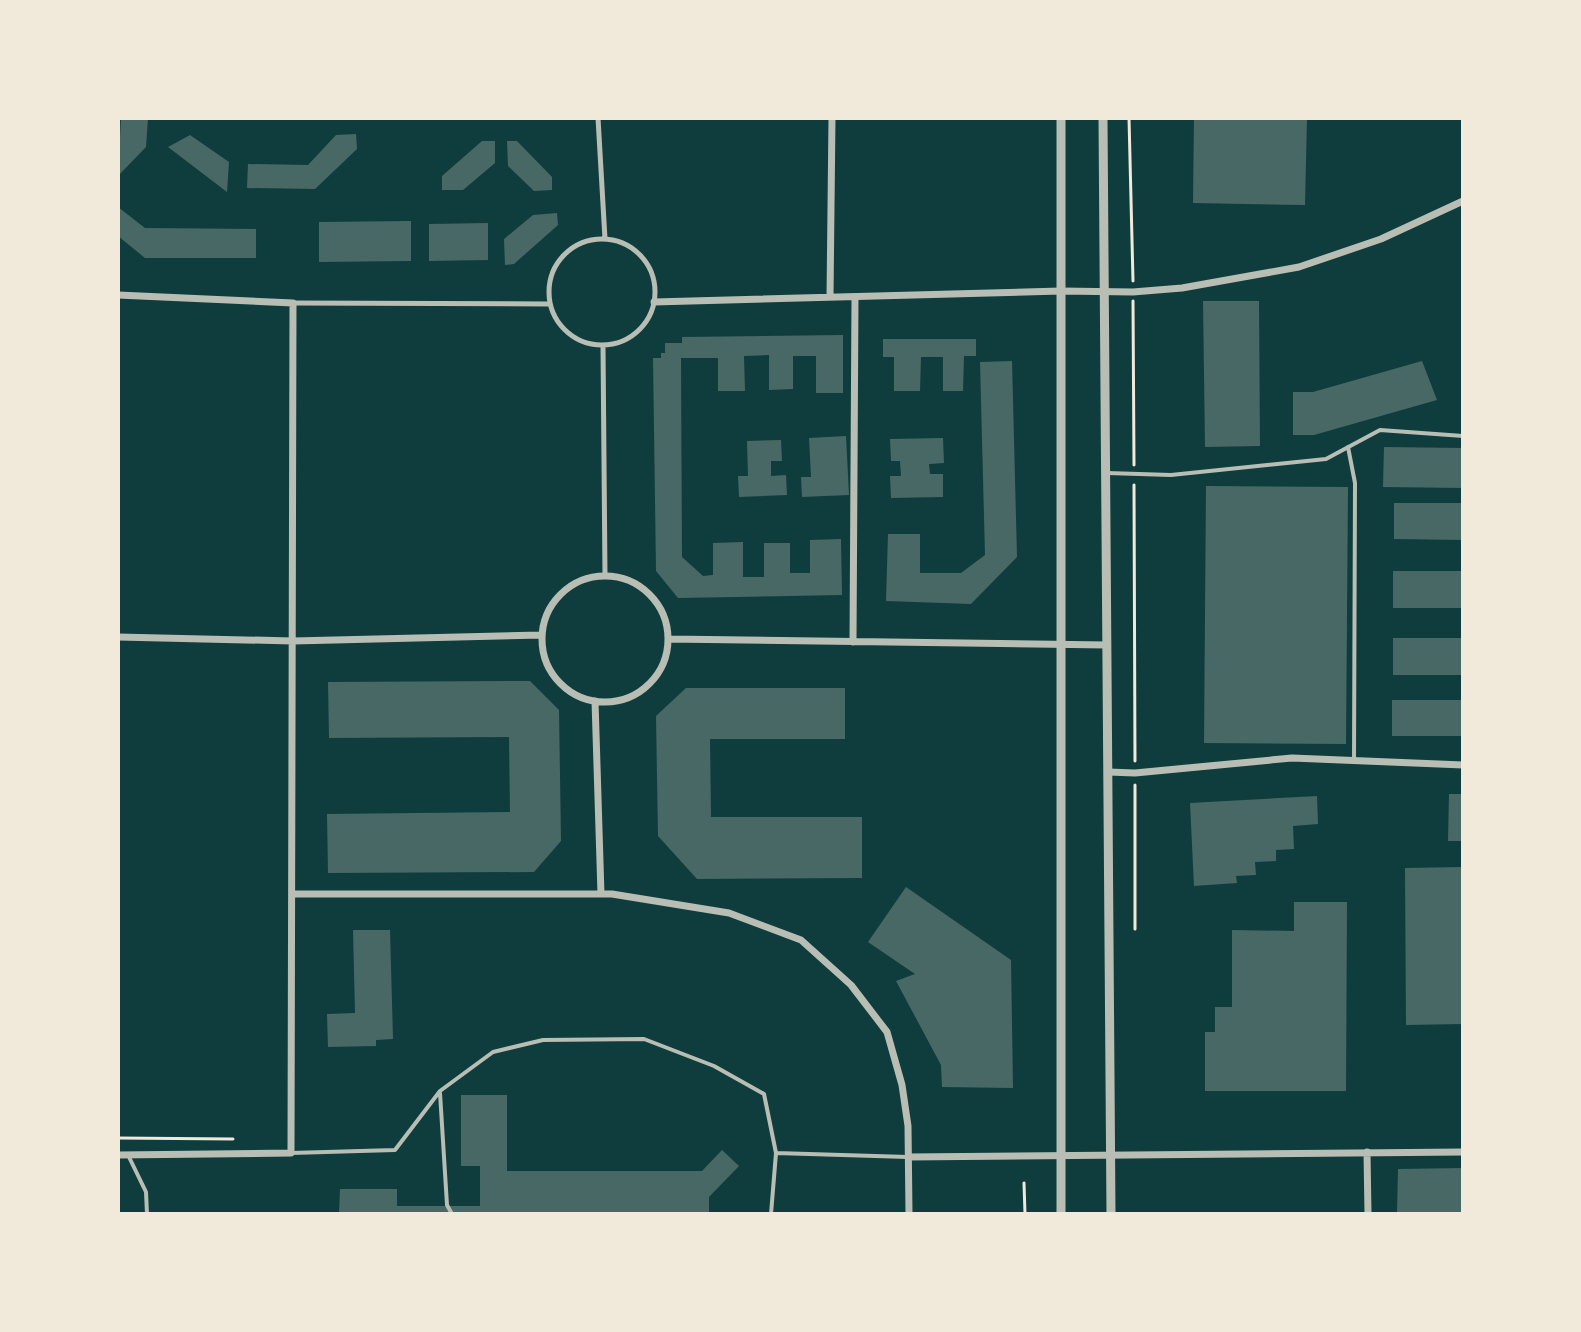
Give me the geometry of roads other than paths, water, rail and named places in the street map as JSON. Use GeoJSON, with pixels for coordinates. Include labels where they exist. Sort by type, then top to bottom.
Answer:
{"type":"FeatureCollection","features":[{"type":"Feature","properties":{"kind":"street"},"geometry":{"type":"LineString","coordinates":[[598,118],[605,239]]}},
{"type":"Feature","properties":{"kind":"street"},"geometry":{"type":"LineString","coordinates":[[830,297],[832,118]]}},
{"type":"Feature","properties":{"kind":"street"},"geometry":{"type":"LineString","coordinates":[[1061,118],[1061,1214]]}},
{"type":"Feature","properties":{"kind":"street"},"geometry":{"type":"LineString","coordinates":[[1103,118],[1111,1214]]}},
{"type":"Feature","properties":{"kind":"street"},"geometry":{"type":"LineString","coordinates":[[654,302],[1061,291],[1133,292],[1182,288],[1299,267],[1381,239],[1463,201]]}},
{"type":"Feature","properties":{"kind":"street"},"geometry":{"type":"LineString","coordinates":[[614,240],[632,248],[645,261],[653,277],[654,302],[651,314],[640,329],[621,342],[603,345],[584,343],[557,321],[549,304],[548,286],[554,268],[565,253],[581,243],[614,240]]}},
{"type":"Feature","properties":{"kind":"street"},"geometry":{"type":"LineString","coordinates":[[118,295],[293,303],[549,304]]}},
{"type":"Feature","properties":{"kind":"street"},"geometry":{"type":"LineString","coordinates":[[853,642],[855,297]]}},
{"type":"Feature","properties":{"kind":"street"},"geometry":{"type":"LineString","coordinates":[[118,1155],[291,1153],[293,303]]}},
{"type":"Feature","properties":{"kind":"street"},"geometry":{"type":"LineString","coordinates":[[603,345],[605,576]]}},
{"type":"Feature","properties":{"kind":"street"},"geometry":{"type":"LineString","coordinates":[[605,576],[637,584],[654,598],[665,618],[669,639],[665,661],[645,689],[625,699],[595,701],[582,699],[563,687],[553,676],[543,657],[541,635],[546,613],[559,595],[577,582],[605,576]]}},
{"type":"Feature","properties":{"kind":"street"},"geometry":{"type":"LineString","coordinates":[[118,637],[293,641],[541,635]]}},
{"type":"Feature","properties":{"kind":"street"},"geometry":{"type":"LineString","coordinates":[[669,639],[1107,645]]}},
{"type":"Feature","properties":{"kind":"street"},"geometry":{"type":"LineString","coordinates":[[595,701],[601,894]]}},
{"type":"Feature","properties":{"kind":"street"},"geometry":{"type":"LineString","coordinates":[[1108,772],[1135,773],[1292,758],[1463,765]]}},
{"type":"Feature","properties":{"kind":"street"},"geometry":{"type":"LineString","coordinates":[[292,894],[601,894],[729,913],[801,940],[851,985],[887,1032],[902,1085],[909,1157],[909,1214]]}},
{"type":"Feature","properties":{"kind":"street"},"geometry":{"type":"LineString","coordinates":[[1367,1152],[1368,1214]]}},
{"type":"Feature","properties":{"kind":"street"},"geometry":{"type":"LineString","coordinates":[[909,1157],[1463,1152]]}},
{"type":"Feature","properties":{"kind":"lane"},"geometry":{"type":"LineString","coordinates":[[1107,473],[1171,475],[1326,459],[1380,430],[1463,436]]}},
{"type":"Feature","properties":{"kind":"lane"},"geometry":{"type":"LineString","coordinates":[[1348,447],[1355,483],[1354,761]]}},
{"type":"Feature","properties":{"kind":"lane"},"geometry":{"type":"LineString","coordinates":[[291,1153],[395,1150],[440,1091],[493,1052],[543,1040],[644,1039],[714,1066],[764,1094],[776,1153],[771,1214]]}},
{"type":"Feature","properties":{"kind":"lane"},"geometry":{"type":"LineString","coordinates":[[440,1091],[447,1205],[452,1214]]}},
{"type":"Feature","properties":{"kind":"lane"},"geometry":{"type":"LineString","coordinates":[[776,1153],[909,1157]]}},
{"type":"Feature","properties":{"kind":"lane"},"geometry":{"type":"LineString","coordinates":[[128,1155],[146,1192],[147,1214]]}}]}
